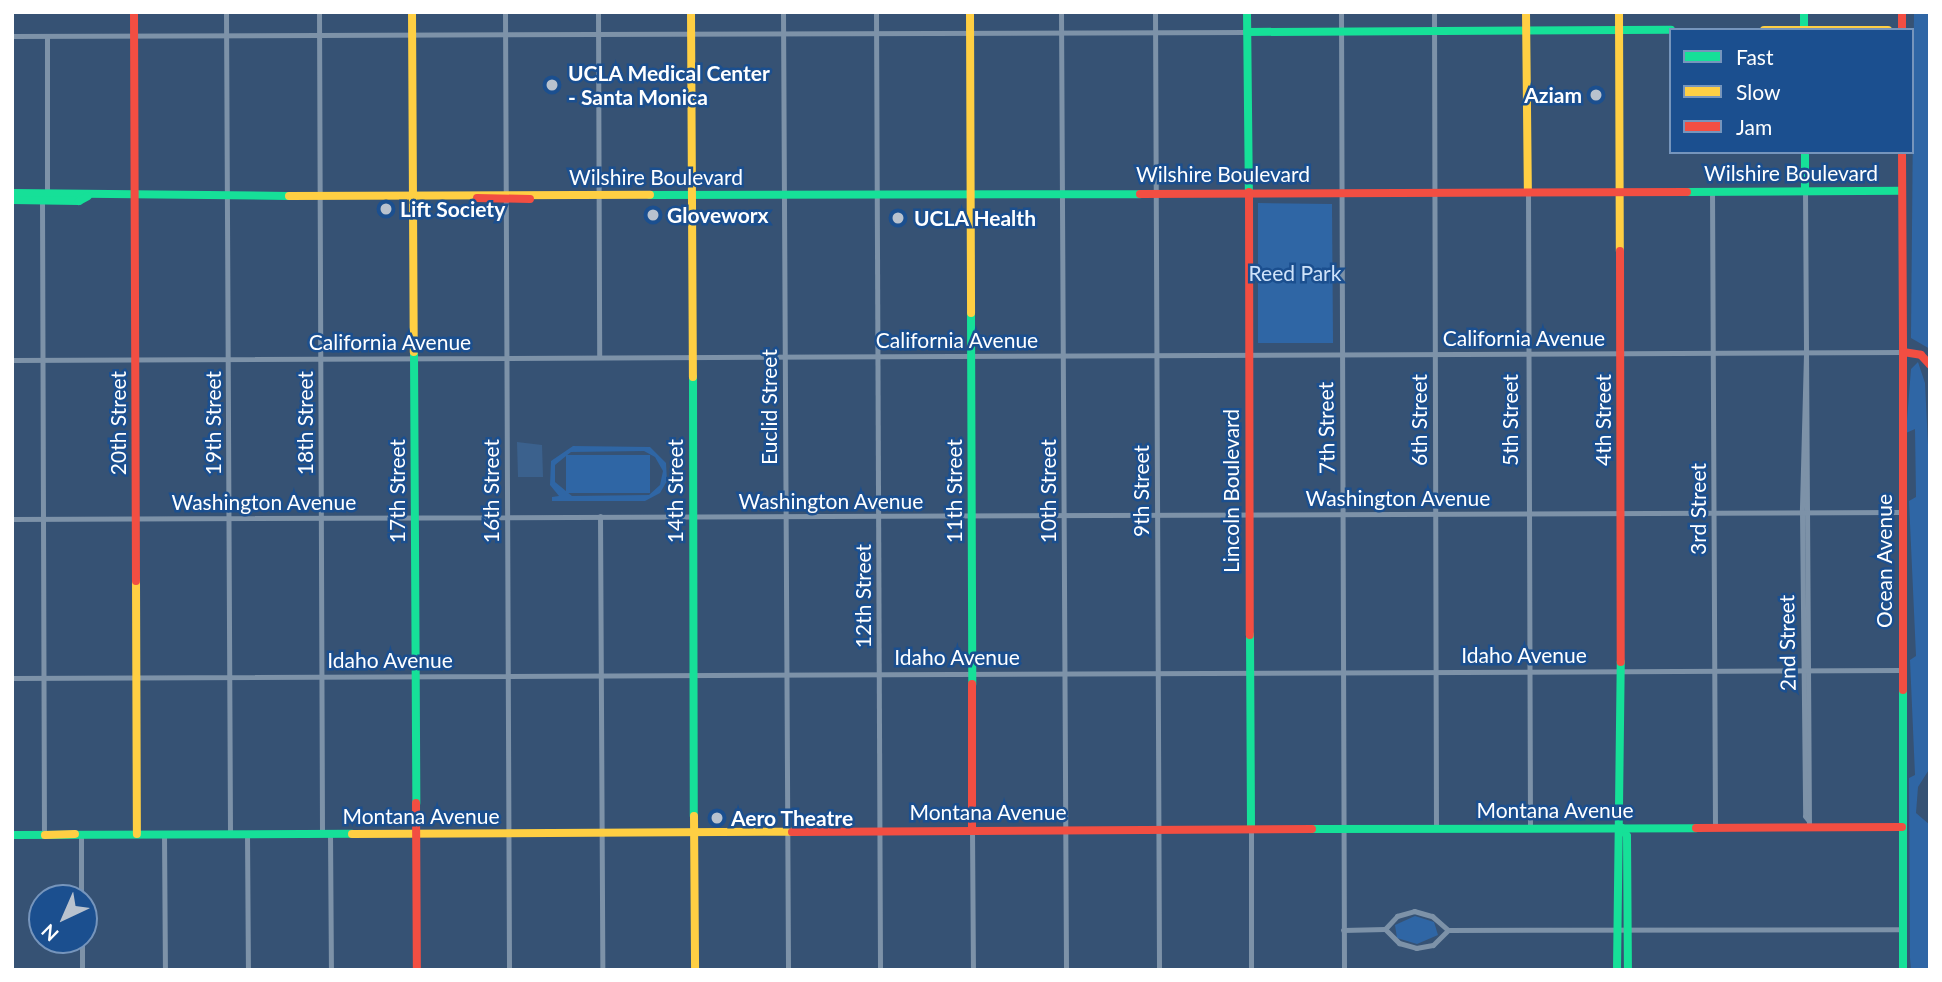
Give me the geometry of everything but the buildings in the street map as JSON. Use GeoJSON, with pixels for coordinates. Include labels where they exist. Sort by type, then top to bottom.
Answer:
{"type":"FeatureCollection","features":[{"type":"Feature","properties":{"kind":"street","name":"20th Street"},"geometry":{"type":"LineString","coordinates":[[134,12],[136,834]]}},
{"type":"Feature","properties":{"kind":"street","name":"19th Street"},"geometry":{"type":"LineString","coordinates":[[226,12],[230,834]]}},
{"type":"Feature","properties":{"kind":"street","name":"18th Street"},"geometry":{"type":"LineString","coordinates":[[319,12],[322,676],[331,970]]}},
{"type":"Feature","properties":{"kind":"street","name":"17th Street"},"geometry":{"type":"LineString","coordinates":[[412,12],[416,970]]}},
{"type":"Feature","properties":{"kind":"street","name":"16th Street"},"geometry":{"type":"LineString","coordinates":[[505,12],[509,970]]}},
{"type":"Feature","properties":{"kind":"street"},"geometry":{"type":"LineString","coordinates":[[598,12],[599,357]]}},
{"type":"Feature","properties":{"kind":"street","name":"14th Street"},"geometry":{"type":"LineString","coordinates":[[691,12],[695,970]]}},
{"type":"Feature","properties":{"kind":"street","name":"Euclid Street"},"geometry":{"type":"LineString","coordinates":[[783,12],[788,970]]}},
{"type":"Feature","properties":{"kind":"street","name":"12th Street"},"geometry":{"type":"LineString","coordinates":[[876,12],[880,970]]}},
{"type":"Feature","properties":{"kind":"street","name":"11th Street"},"geometry":{"type":"LineString","coordinates":[[970,12],[973,970]]}},
{"type":"Feature","properties":{"kind":"street","name":"10th Street"},"geometry":{"type":"LineString","coordinates":[[1061,12],[1066,970]]}},
{"type":"Feature","properties":{"kind":"street","name":"9th Street"},"geometry":{"type":"LineString","coordinates":[[1155,12],[1159,970]]}},
{"type":"Feature","properties":{"kind":"street","name":"Lincoln Boulevard"},"geometry":{"type":"LineString","coordinates":[[1247,12],[1251,970]]}},
{"type":"Feature","properties":{"kind":"street","name":"7th Street"},"geometry":{"type":"LineString","coordinates":[[1341,12],[1344,970]]}},
{"type":"Feature","properties":{"kind":"street","name":"6th Street"},"geometry":{"type":"LineString","coordinates":[[1434,12],[1436,828]]}},
{"type":"Feature","properties":{"kind":"street","name":"5th Street"},"geometry":{"type":"LineString","coordinates":[[1526,12],[1530,828]]}},
{"type":"Feature","properties":{"kind":"street","name":"4th Street"},"geometry":{"type":"LineString","coordinates":[[1619,12],[1622,828],[1627,836],[1628,970]]}},
{"type":"Feature","properties":{"kind":"street"},"geometry":{"type":"LineString","coordinates":[[12,36],[598,32],[1247,32],[1341,29],[1669,30]]}},
{"type":"Feature","properties":{"kind":"street"},"geometry":{"type":"LineString","coordinates":[[44,835],[42,360],[48,196],[47,36]]}},
{"type":"Feature","properties":{"kind":"street","name":"2nd Street"},"geometry":{"type":"LineString","coordinates":[[1805,154],[1805,512],[1809,824]]}},
{"type":"Feature","properties":{"kind":"street","name":"Ocean Avenue"},"geometry":{"type":"LineString","coordinates":[[1902,154],[1903,970]]}},
{"type":"Feature","properties":{"kind":"street","name":"3rd Street"},"geometry":{"type":"LineString","coordinates":[[1712,190],[1715,828]]}},
{"type":"Feature","properties":{"kind":"street","name":"Wilshire Boulevard"},"geometry":{"type":"LineString","coordinates":[[12,200],[48,196],[1902,191]]}},
{"type":"Feature","properties":{"kind":"street","name":"Wilshire Boulevard"},"geometry":{"type":"LineString","coordinates":[[12,193],[79,201],[88,196]]}},
{"type":"Feature","properties":{"kind":"street"},"geometry":{"type":"LineString","coordinates":[[1903,352],[1928,362]]}},
{"type":"Feature","properties":{"kind":"street","name":"California Avenue"},"geometry":{"type":"LineString","coordinates":[[12,360],[1903,352]]}},
{"type":"Feature","properties":{"kind":"street","name":"Washington Avenue"},"geometry":{"type":"LineString","coordinates":[[12,519],[1901,512]]}},
{"type":"Feature","properties":{"kind":"street"},"geometry":{"type":"LineString","coordinates":[[600,516],[602,970]]}},
{"type":"Feature","properties":{"kind":"street","name":"Idaho Avenue"},"geometry":{"type":"LineString","coordinates":[[12,678],[1902,670]]}},
{"type":"Feature","properties":{"kind":"street","name":"Montana Avenue"},"geometry":{"type":"LineString","coordinates":[[12,835],[1715,828],[1809,824],[1902,827]]}},
{"type":"Feature","properties":{"kind":"street","name":"4th Street"},"geometry":{"type":"LineString","coordinates":[[1617,970],[1617,836],[1622,828]]}},
{"type":"Feature","properties":{"kind":"street"},"geometry":{"type":"LineString","coordinates":[[78,834],[80,884]]}},
{"type":"Feature","properties":{"kind":"street"},"geometry":{"type":"LineString","coordinates":[[164,834],[165,970]]}},
{"type":"Feature","properties":{"kind":"street"},"geometry":{"type":"LineString","coordinates":[[247,834],[248,970]]}},
{"type":"Feature","properties":{"kind":"street"},"geometry":{"type":"LineString","coordinates":[[1343,930],[1385,929],[1397,916],[1414,911],[1432,916],[1448,930],[1903,929]]}},
{"type":"Feature","properties":{"kind":"street"},"geometry":{"type":"LineString","coordinates":[[1385,929],[1399,943],[1416,948],[1433,944],[1448,930]]}},
{"type":"Feature","properties":{"kind":"green space"},"geometry":{"type":"Polygon","coordinates":[[[1914,12],[1930,12],[1930,349],[1911,338],[1914,12]]]}},
{"type":"Feature","properties":{"kind":"green space","name":"Reed Park"},"geometry":{"type":"Polygon","coordinates":[[[1258,203],[1332,204],[1333,343],[1258,343],[1258,203]]]}},
{"type":"Feature","properties":{"kind":"green space"},"geometry":{"type":"Polygon","coordinates":[[[1918,362],[1925,383],[1930,486],[1930,768],[1918,787],[1916,813],[1930,825],[1930,970],[1911,970],[1910,958],[1909,778],[1915,775],[1910,660],[1916,656],[1909,501],[1916,497],[1915,429],[1906,433],[1911,369],[1918,362]]]}},
{"type":"Feature","properties":{"kind":"green space"},"geometry":{"type":"Polygon","coordinates":[[[573,446],[650,447],[666,463],[667,481],[660,493],[645,501],[552,501],[552,497],[559,496],[550,485],[551,461],[573,446]],[[644,451],[571,452],[555,465],[555,482],[572,496],[649,495],[660,485],[663,471],[655,457],[644,451]]]}},
{"type":"Feature","properties":{"kind":"green space"},"geometry":{"type":"Polygon","coordinates":[[[566,455],[650,455],[650,493],[566,493],[566,455]]]}},
{"type":"Feature","properties":{"kind":"green space"},"geometry":{"type":"Polygon","coordinates":[[[1415,916],[1434,922],[1438,935],[1417,944],[1397,938],[1395,925],[1415,916]]]}},
{"type":"Feature","properties":{"kind":"shaded area"},"geometry":{"type":"Polygon","coordinates":[[[517,442],[542,445],[543,477],[518,477],[517,442]]]}},
{"type":"Feature","properties":{"kind":"traffic: fast"},"geometry":{"type":"LineString","coordinates":[[1247,12],[1249,192]]}},
{"type":"Feature","properties":{"kind":"traffic: fast"},"geometry":{"type":"LineString","coordinates":[[1804,12],[1804,28]]}},
{"type":"Feature","properties":{"kind":"traffic: fast"},"geometry":{"type":"LineString","coordinates":[[1247,32],[1669,30]]}},
{"type":"Feature","properties":{"kind":"traffic: fast"},"geometry":{"type":"LineString","coordinates":[[1805,154],[1805,190]]}},
{"type":"Feature","properties":{"kind":"traffic: fast"},"geometry":{"type":"LineString","coordinates":[[1687,192],[1902,191]]}},
{"type":"Feature","properties":{"kind":"traffic: fast"},"geometry":{"type":"LineString","coordinates":[[12,193],[289,196]]}},
{"type":"Feature","properties":{"kind":"traffic: fast"},"geometry":{"type":"LineString","coordinates":[[650,195],[1140,194]]}},
{"type":"Feature","properties":{"kind":"traffic: fast"},"geometry":{"type":"LineString","coordinates":[[12,200],[79,201],[88,196]]}},
{"type":"Feature","properties":{"kind":"traffic: fast"},"geometry":{"type":"LineString","coordinates":[[971,313],[972,684]]}},
{"type":"Feature","properties":{"kind":"traffic: fast"},"geometry":{"type":"LineString","coordinates":[[414,352],[416,803]]}},
{"type":"Feature","properties":{"kind":"traffic: fast"},"geometry":{"type":"LineString","coordinates":[[693,377],[694,816]]}},
{"type":"Feature","properties":{"kind":"traffic: fast"},"geometry":{"type":"LineString","coordinates":[[1250,635],[1251,829]]}},
{"type":"Feature","properties":{"kind":"traffic: fast"},"geometry":{"type":"LineString","coordinates":[[1617,970],[1621,662]]}},
{"type":"Feature","properties":{"kind":"traffic: fast"},"geometry":{"type":"LineString","coordinates":[[1903,690],[1903,970]]}},
{"type":"Feature","properties":{"kind":"traffic: fast"},"geometry":{"type":"LineString","coordinates":[[1622,828],[1627,836],[1628,970]]}},
{"type":"Feature","properties":{"kind":"traffic: fast"},"geometry":{"type":"LineString","coordinates":[[1312,829],[1696,828]]}},
{"type":"Feature","properties":{"kind":"traffic: fast"},"geometry":{"type":"LineString","coordinates":[[12,835],[352,834]]}},
{"type":"Feature","properties":{"kind":"traffic: slow"},"geometry":{"type":"LineString","coordinates":[[412,12],[414,352]]}},
{"type":"Feature","properties":{"kind":"traffic: slow"},"geometry":{"type":"LineString","coordinates":[[691,12],[693,377]]}},
{"type":"Feature","properties":{"kind":"traffic: slow"},"geometry":{"type":"LineString","coordinates":[[970,12],[971,313]]}},
{"type":"Feature","properties":{"kind":"traffic: slow"},"geometry":{"type":"LineString","coordinates":[[1526,12],[1528,191]]}},
{"type":"Feature","properties":{"kind":"traffic: slow"},"geometry":{"type":"LineString","coordinates":[[1619,12],[1620,251]]}},
{"type":"Feature","properties":{"kind":"traffic: slow"},"geometry":{"type":"LineString","coordinates":[[289,196],[650,195]]}},
{"type":"Feature","properties":{"kind":"traffic: slow"},"geometry":{"type":"LineString","coordinates":[[136,581],[137,834]]}},
{"type":"Feature","properties":{"kind":"traffic: slow"},"geometry":{"type":"LineString","coordinates":[[694,816],[695,970]]}},
{"type":"Feature","properties":{"kind":"traffic: slow"},"geometry":{"type":"LineString","coordinates":[[352,834],[792,832]]}},
{"type":"Feature","properties":{"kind":"traffic: slow"},"geometry":{"type":"LineString","coordinates":[[45,835],[75,834]]}},
{"type":"Feature","properties":{"kind":"traffic: jam"},"geometry":{"type":"LineString","coordinates":[[134,12],[136,581]]}},
{"type":"Feature","properties":{"kind":"traffic: jam"},"geometry":{"type":"LineString","coordinates":[[1902,12],[1902,28]]}},
{"type":"Feature","properties":{"kind":"traffic: jam"},"geometry":{"type":"LineString","coordinates":[[1902,154],[1903,352],[1921,355],[1930,365]]}},
{"type":"Feature","properties":{"kind":"traffic: jam"},"geometry":{"type":"LineString","coordinates":[[1249,192],[1250,635]]}},
{"type":"Feature","properties":{"kind":"traffic: jam"},"geometry":{"type":"LineString","coordinates":[[1140,194],[1687,192]]}},
{"type":"Feature","properties":{"kind":"traffic: jam"},"geometry":{"type":"LineString","coordinates":[[477,198],[530,199]]}},
{"type":"Feature","properties":{"kind":"traffic: jam"},"geometry":{"type":"LineString","coordinates":[[1620,251],[1621,662]]}},
{"type":"Feature","properties":{"kind":"traffic: jam"},"geometry":{"type":"LineString","coordinates":[[1903,352],[1903,690]]}},
{"type":"Feature","properties":{"kind":"traffic: jam"},"geometry":{"type":"LineString","coordinates":[[972,684],[972,830]]}},
{"type":"Feature","properties":{"kind":"traffic: jam"},"geometry":{"type":"LineString","coordinates":[[416,803],[417,970]]}},
{"type":"Feature","properties":{"kind":"traffic: jam"},"geometry":{"type":"LineString","coordinates":[[1696,828],[1902,827]]}},
{"type":"Feature","properties":{"kind":"traffic: jam"},"geometry":{"type":"LineString","coordinates":[[792,832],[1312,829]]}},
{"type":"Feature","properties":{"kind":"place","name":"UCLA Medical Center - Santa Monica"},"geometry":{"type":"Point","coordinates":[552,85]}},
{"type":"Feature","properties":{"kind":"place","name":"Aziam"},"geometry":{"type":"Point","coordinates":[1596,95]}},
{"type":"Feature","properties":{"kind":"place","name":"Lift Society"},"geometry":{"type":"Point","coordinates":[386,209]}},
{"type":"Feature","properties":{"kind":"place","name":"Gloveworx"},"geometry":{"type":"Point","coordinates":[653,215]}},
{"type":"Feature","properties":{"kind":"place","name":"UCLA Health"},"geometry":{"type":"Point","coordinates":[898,218]}},
{"type":"Feature","properties":{"kind":"place","name":"Aero Theatre"},"geometry":{"type":"Point","coordinates":[717,818]}}]}
